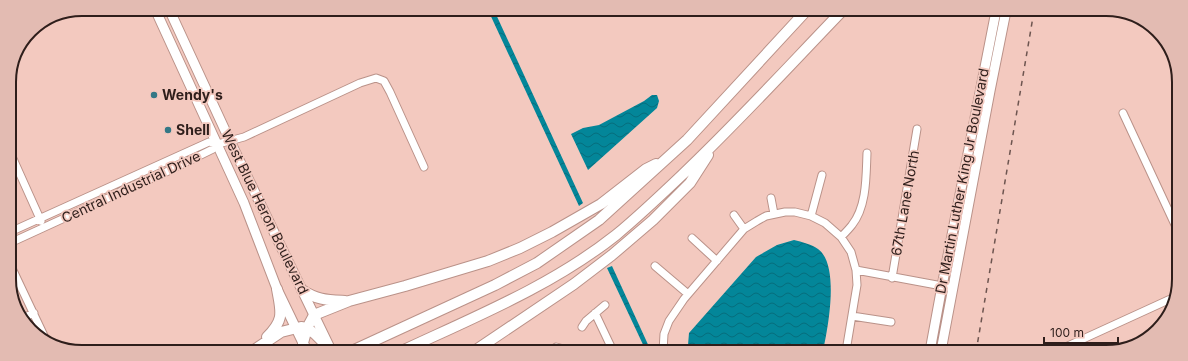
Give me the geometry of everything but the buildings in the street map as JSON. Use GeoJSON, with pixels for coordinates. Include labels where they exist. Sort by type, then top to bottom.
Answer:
{"type":"FeatureCollection","features":[{"type":"Feature","properties":{"kind":"highway"},"geometry":{"type":"LineString","coordinates":[[365,345],[495,285],[570,242],[599,220],[687,140],[801,16]]}},
{"type":"Feature","properties":{"kind":"highway"},"geometry":{"type":"LineString","coordinates":[[415,345],[502,305],[546,282],[616,235],[645,210],[720,139],[837,16]]}},
{"type":"Feature","properties":{"kind":"highway"},"geometry":{"type":"LineString","coordinates":[[483,345],[574,284],[654,220],[690,183],[720,139]]}},
{"type":"Feature","properties":{"kind":"highway"},"geometry":{"type":"LineString","coordinates":[[305,345],[307,328],[314,315],[349,301],[488,261],[520,248],[552,232],[601,204],[646,168],[664,162]]}},
{"type":"Feature","properties":{"kind":"highway"},"geometry":{"type":"LineString","coordinates":[[258,345],[273,331],[280,321],[281,313],[277,289]]}},
{"type":"Feature","properties":{"kind":"highway"},"geometry":{"type":"LineString","coordinates":[[302,290],[315,298],[324,300],[349,301]]}},
{"type":"Feature","properties":{"kind":"highway"},"geometry":{"type":"LineString","coordinates":[[260,345],[281,332],[301,327],[307,328],[326,345]]}},
{"type":"Feature","properties":{"kind":"main road","name":"West Blue Heron Boulevard"},"geometry":{"type":"LineString","coordinates":[[158,16],[218,144],[244,203],[277,289],[304,345]]}},
{"type":"Feature","properties":{"kind":"main road","name":"West Blue Heron Boulevard"},"geometry":{"type":"LineString","coordinates":[[172,16],[230,141],[328,345]]}},
{"type":"Feature","properties":{"kind":"main road","name":"Dr Martin Luther King Jr Boulevard"},"geometry":{"type":"LineString","coordinates":[[931,345],[995,16]]}},
{"type":"Feature","properties":{"kind":"main road","name":"Dr Martin Luther King Jr Boulevard"},"geometry":{"type":"LineString","coordinates":[[942,345],[1005,16]]}},
{"type":"Feature","properties":{"kind":"street"},"geometry":{"type":"LineString","coordinates":[[218,144],[244,136],[360,82],[376,78],[384,81],[390,92],[424,167]]}},
{"type":"Feature","properties":{"kind":"street"},"geometry":{"type":"LineString","coordinates":[[1123,113],[1172,218]]}},
{"type":"Feature","properties":{"kind":"street","name":"67th Lane North"},"geometry":{"type":"LineString","coordinates":[[892,278],[917,129]]}},
{"type":"Feature","properties":{"kind":"street","name":"Central Industrial Drive"},"geometry":{"type":"LineString","coordinates":[[16,229],[209,142],[218,144]]}},
{"type":"Feature","properties":{"kind":"street","name":"Central Industrial Drive"},"geometry":{"type":"LineString","coordinates":[[16,240],[130,187],[158,176],[213,149],[218,144]]}},
{"type":"Feature","properties":{"kind":"street"},"geometry":{"type":"LineString","coordinates":[[841,237],[854,222],[862,202],[867,154]]}},
{"type":"Feature","properties":{"kind":"street"},"geometry":{"type":"LineString","coordinates":[[16,165],[44,227]]}},
{"type":"Feature","properties":{"kind":"street"},"geometry":{"type":"LineString","coordinates":[[811,216],[822,175]]}},
{"type":"Feature","properties":{"kind":"street"},"geometry":{"type":"LineString","coordinates":[[771,198],[774,214]]}},
{"type":"Feature","properties":{"kind":"street"},"geometry":{"type":"LineString","coordinates":[[663,345],[666,328],[669,321],[688,294],[744,229],[757,221],[774,214],[796,212],[811,216],[825,223],[841,237],[851,252],[856,270],[857,285],[847,345]]}},
{"type":"Feature","properties":{"kind":"street"},"geometry":{"type":"LineString","coordinates":[[734,215],[744,229]]}},
{"type":"Feature","properties":{"kind":"street"},"geometry":{"type":"LineString","coordinates":[[692,238],[717,260]]}},
{"type":"Feature","properties":{"kind":"street"},"geometry":{"type":"LineString","coordinates":[[655,266],[688,294]]}},
{"type":"Feature","properties":{"kind":"street"},"geometry":{"type":"LineString","coordinates":[[856,270],[892,278],[953,288]]}},
{"type":"Feature","properties":{"kind":"street"},"geometry":{"type":"LineString","coordinates":[[16,276],[42,331]]}},
{"type":"Feature","properties":{"kind":"street"},"geometry":{"type":"LineString","coordinates":[[1070,345],[1169,300]]}},
{"type":"Feature","properties":{"kind":"street"},"geometry":{"type":"LineString","coordinates":[[582,327],[586,320],[605,305]]}},
{"type":"Feature","properties":{"kind":"street"},"geometry":{"type":"LineString","coordinates":[[27,316],[34,313]]}},
{"type":"Feature","properties":{"kind":"street"},"geometry":{"type":"LineString","coordinates":[[595,313],[610,345]]}},
{"type":"Feature","properties":{"kind":"street"},"geometry":{"type":"LineString","coordinates":[[852,316],[891,322]]}},
{"type":"Feature","properties":{"kind":"water"},"geometry":{"type":"Polygon","coordinates":[[[491,16],[497,16],[583,203],[579,206],[491,16]]]}},
{"type":"Feature","properties":{"kind":"water"},"geometry":{"type":"Polygon","coordinates":[[[652,95],[657,95],[659,101],[657,108],[588,170],[571,134],[583,128],[599,125],[644,101],[652,95]]]}},
{"type":"Feature","properties":{"kind":"water"},"geometry":{"type":"Polygon","coordinates":[[[794,240],[809,244],[818,249],[825,257],[829,268],[831,297],[824,345],[688,345],[689,333],[756,257],[777,245],[794,240]]]}},
{"type":"Feature","properties":{"kind":"water"},"geometry":{"type":"Polygon","coordinates":[[[612,266],[648,345],[643,345],[607,268],[612,266]]]}},
{"type":"Feature","properties":{"kind":"railway"},"geometry":{"type":"LineString","coordinates":[[977,345],[1033,16]]}},
{"type":"Feature","properties":{"kind":"place","name":"Wendy's"},"geometry":{"type":"Point","coordinates":[154,95]}},
{"type":"Feature","properties":{"kind":"place","name":"Shell"},"geometry":{"type":"Point","coordinates":[168,130]}}]}
